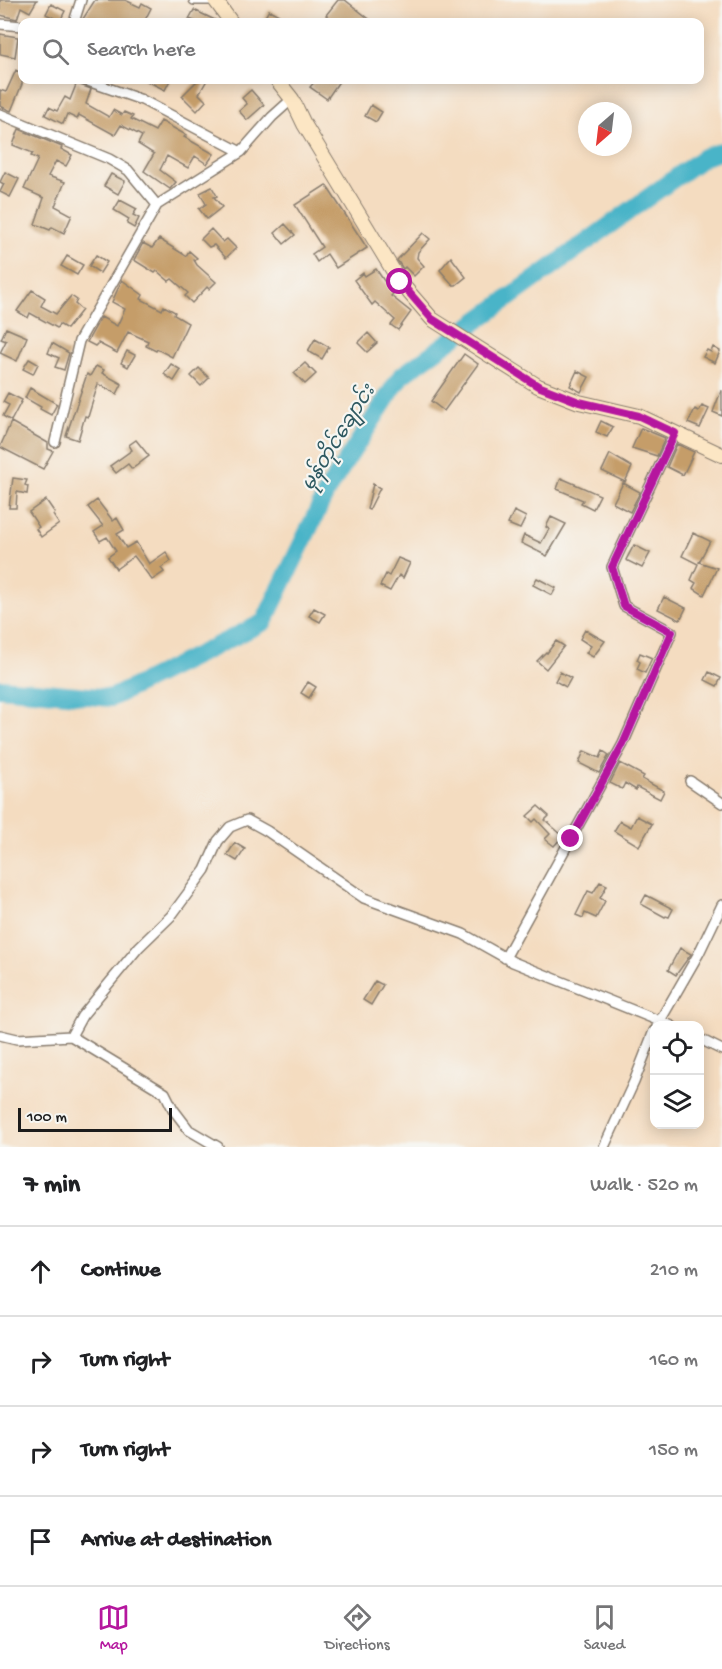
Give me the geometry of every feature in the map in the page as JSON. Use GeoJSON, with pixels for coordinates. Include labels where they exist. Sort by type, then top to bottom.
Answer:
{"type":"FeatureCollection","features":[{"type":"Feature","properties":{"kind":"street"},"geometry":{"type":"LineString","coordinates":[[75,18],[81,0]]}},
{"type":"Feature","properties":{"kind":"street"},"geometry":{"type":"LineString","coordinates":[[194,0],[209,0]]}},
{"type":"Feature","properties":{"kind":"street"},"geometry":{"type":"LineString","coordinates":[[215,0],[228,18]]}},
{"type":"Feature","properties":{"kind":"street"},"geometry":{"type":"LineString","coordinates":[[0,24],[18,26]]}},
{"type":"Feature","properties":{"kind":"street"},"geometry":{"type":"LineString","coordinates":[[96,84],[142,100],[241,152]]}},
{"type":"Feature","properties":{"kind":"street"},"geometry":{"type":"LineString","coordinates":[[280,84],[292,99],[304,124],[400,282],[432,319],[538,386],[579,402],[639,416],[722,455]]}},
{"type":"Feature","properties":{"kind":"street"},"geometry":{"type":"LineString","coordinates":[[55,442],[80,341],[157,206],[241,152],[272,117],[292,99]]}},
{"type":"Feature","properties":{"kind":"street"},"geometry":{"type":"LineString","coordinates":[[0,114],[109,159],[128,170],[157,206]]}},
{"type":"Feature","properties":{"kind":"street"},"geometry":{"type":"LineString","coordinates":[[505,958],[623,744],[672,632],[624,606],[612,567],[675,433]]}},
{"type":"Feature","properties":{"kind":"street"},"geometry":{"type":"LineString","coordinates":[[690,780],[722,803]]}},
{"type":"Feature","properties":{"kind":"street"},"geometry":{"type":"LineString","coordinates":[[70,1035],[82,1016],[134,953],[171,916],[205,870],[218,841],[230,827],[247,820],[274,835],[364,898],[463,934],[505,958],[656,1021]]}},
{"type":"Feature","properties":{"kind":"street"},"geometry":{"type":"LineString","coordinates":[[659,1021],[699,953],[722,905]]}},
{"type":"Feature","properties":{"kind":"street"},"geometry":{"type":"LineString","coordinates":[[0,1035],[17,1039],[70,1035],[165,1093],[189,1130],[218,1147]]}},
{"type":"Feature","properties":{"kind":"street"},"geometry":{"type":"LineString","coordinates":[[604,1147],[650,1041]]}},
{"type":"Feature","properties":{"kind":"street"},"geometry":{"type":"LineString","coordinates":[[704,1041],[722,1050]]}},
{"type":"Feature","properties":{"kind":"building"},"geometry":{"type":"Polygon","coordinates":[[[0,0],[37,0],[30,12],[21,7],[17,19],[0,15],[0,0]]]}},
{"type":"Feature","properties":{"kind":"building"},"geometry":{"type":"Polygon","coordinates":[[[95,0],[125,0],[140,7],[142,3],[151,8],[146,18],[84,18],[95,0]]]}},
{"type":"Feature","properties":{"kind":"building"},"geometry":{"type":"Polygon","coordinates":[[[338,0],[345,0],[368,18],[330,18],[326,15],[338,0]]]}},
{"type":"Feature","properties":{"kind":"building"},"geometry":{"type":"Polygon","coordinates":[[[51,4],[65,11],[62,18],[54,18],[46,14],[51,4]]]}},
{"type":"Feature","properties":{"kind":"building"},"geometry":{"type":"Polygon","coordinates":[[[194,10],[211,18],[190,18],[194,10]]]}},
{"type":"Feature","properties":{"kind":"building"},"geometry":{"type":"Polygon","coordinates":[[[269,10],[279,15],[277,18],[264,18],[269,10]]]}},
{"type":"Feature","properties":{"kind":"building"},"geometry":{"type":"Polygon","coordinates":[[[0,34],[18,37],[15,57],[0,54],[0,34]]]}},
{"type":"Feature","properties":{"kind":"building"},"geometry":{"type":"Polygon","coordinates":[[[16,70],[18,84],[22,84],[11,111],[0,106],[0,90],[6,92],[16,70]]]}},
{"type":"Feature","properties":{"kind":"building"},"geometry":{"type":"Polygon","coordinates":[[[76,84],[80,84],[91,89],[86,104],[109,117],[113,110],[122,115],[124,112],[133,116],[131,119],[155,131],[161,121],[214,154],[207,164],[195,156],[188,168],[167,156],[160,170],[176,182],[170,189],[144,171],[154,154],[138,144],[142,136],[121,125],[115,135],[79,115],[77,119],[67,114],[63,124],[45,115],[49,107],[57,111],[65,97],[70,100],[76,84]]]}},
{"type":"Feature","properties":{"kind":"building"},"geometry":{"type":"Polygon","coordinates":[[[153,84],[168,84],[165,90],[153,84]]]}},
{"type":"Feature","properties":{"kind":"building"},"geometry":{"type":"Polygon","coordinates":[[[194,84],[205,84],[199,94],[206,101],[197,111],[182,96],[194,84]]]}},
{"type":"Feature","properties":{"kind":"building"},"geometry":{"type":"Polygon","coordinates":[[[313,84],[337,84],[327,99],[310,87],[313,84]]]}},
{"type":"Feature","properties":{"kind":"building"},"geometry":{"type":"Polygon","coordinates":[[[251,90],[264,105],[247,120],[239,111],[247,104],[242,98],[251,90]]]}},
{"type":"Feature","properties":{"kind":"building"},"geometry":{"type":"Polygon","coordinates":[[[371,105],[382,112],[376,122],[365,116],[371,105]]]}},
{"type":"Feature","properties":{"kind":"building"},"geometry":{"type":"Polygon","coordinates":[[[19,129],[62,147],[61,149],[72,155],[66,166],[56,161],[48,176],[65,182],[55,206],[72,215],[64,233],[52,227],[50,230],[35,224],[44,198],[24,189],[38,159],[31,156],[33,153],[13,145],[19,129]]]}},
{"type":"Feature","properties":{"kind":"building"},"geometry":{"type":"Polygon","coordinates":[[[5,172],[19,179],[10,197],[0,192],[4,184],[0,182],[5,172]]]}},
{"type":"Feature","properties":{"kind":"building"},"geometry":{"type":"Polygon","coordinates":[[[111,174],[125,181],[118,194],[104,186],[111,174]]]}},
{"type":"Feature","properties":{"kind":"building"},"geometry":{"type":"Polygon","coordinates":[[[326,185],[367,248],[336,268],[327,254],[317,262],[312,254],[322,247],[295,205],[326,185]]]}},
{"type":"Feature","properties":{"kind":"building"},"geometry":{"type":"Polygon","coordinates":[[[212,187],[217,196],[214,197],[222,207],[207,219],[199,209],[206,204],[200,193],[212,187]]]}},
{"type":"Feature","properties":{"kind":"building"},"geometry":{"type":"Polygon","coordinates":[[[120,200],[137,209],[133,215],[139,218],[134,228],[127,224],[129,219],[114,210],[120,200]]]}},
{"type":"Feature","properties":{"kind":"building"},"geometry":{"type":"Polygon","coordinates":[[[285,224],[295,235],[284,244],[275,233],[285,224]]]}},
{"type":"Feature","properties":{"kind":"building"},"geometry":{"type":"Polygon","coordinates":[[[211,229],[223,242],[227,239],[236,248],[226,258],[214,245],[209,247],[201,239],[211,229]]]}},
{"type":"Feature","properties":{"kind":"building"},"geometry":{"type":"Polygon","coordinates":[[[423,233],[430,239],[418,252],[417,258],[424,266],[414,276],[405,267],[403,269],[397,260],[423,233]]]}},
{"type":"Feature","properties":{"kind":"building"},"geometry":{"type":"Polygon","coordinates":[[[159,239],[186,256],[189,251],[197,258],[194,260],[197,265],[216,282],[209,289],[207,287],[192,303],[185,296],[188,293],[172,279],[169,281],[157,271],[155,273],[134,260],[143,243],[152,248],[159,239]]]}},
{"type":"Feature","properties":{"kind":"building"},"geometry":{"type":"Polygon","coordinates":[[[96,255],[107,262],[100,273],[89,266],[96,255]]]}},
{"type":"Feature","properties":{"kind":"building"},"geometry":{"type":"Polygon","coordinates":[[[67,256],[83,265],[77,275],[61,266],[67,256]]]}},
{"type":"Feature","properties":{"kind":"building"},"geometry":{"type":"Polygon","coordinates":[[[451,257],[466,277],[456,285],[453,285],[440,270],[451,257]]]}},
{"type":"Feature","properties":{"kind":"building"},"geometry":{"type":"Polygon","coordinates":[[[376,269],[393,294],[391,296],[411,312],[398,330],[391,325],[395,320],[375,302],[372,305],[354,280],[363,273],[365,276],[376,269]]]}},
{"type":"Feature","properties":{"kind":"building"},"geometry":{"type":"Polygon","coordinates":[[[122,280],[143,295],[141,299],[162,310],[164,306],[188,323],[172,357],[146,346],[148,341],[128,332],[117,353],[98,343],[95,346],[87,342],[101,317],[117,326],[125,309],[112,302],[122,280]]]}},
{"type":"Feature","properties":{"kind":"building"},"geometry":{"type":"Polygon","coordinates":[[[32,290],[45,298],[41,306],[56,314],[71,296],[77,300],[75,304],[82,310],[67,329],[59,324],[57,328],[30,313],[28,318],[17,311],[32,290]]]}},
{"type":"Feature","properties":{"kind":"building"},"geometry":{"type":"Polygon","coordinates":[[[6,328],[27,337],[17,361],[0,353],[6,341],[1,339],[6,328]]]}},
{"type":"Feature","properties":{"kind":"building"},"geometry":{"type":"Polygon","coordinates":[[[368,333],[377,343],[367,352],[358,343],[368,333]]]}},
{"type":"Feature","properties":{"kind":"building"},"geometry":{"type":"Polygon","coordinates":[[[315,339],[329,347],[322,359],[308,351],[315,339]]]}},
{"type":"Feature","properties":{"kind":"building"},"geometry":{"type":"Polygon","coordinates":[[[52,343],[69,353],[64,370],[55,367],[59,358],[48,353],[52,343]]]}},
{"type":"Feature","properties":{"kind":"building"},"geometry":{"type":"Polygon","coordinates":[[[713,347],[720,351],[715,363],[703,357],[707,350],[711,352],[713,347]]]}},
{"type":"Feature","properties":{"kind":"building"},"geometry":{"type":"Polygon","coordinates":[[[127,351],[135,355],[128,367],[121,363],[127,351]]]}},
{"type":"Feature","properties":{"kind":"building"},"geometry":{"type":"Polygon","coordinates":[[[464,354],[478,364],[444,411],[431,401],[464,354]]]}},
{"type":"Feature","properties":{"kind":"building"},"geometry":{"type":"Polygon","coordinates":[[[29,359],[38,364],[33,374],[23,369],[29,359]]]}},
{"type":"Feature","properties":{"kind":"building"},"geometry":{"type":"Polygon","coordinates":[[[305,363],[316,374],[305,384],[294,373],[305,363]]]}},
{"type":"Feature","properties":{"kind":"building"},"geometry":{"type":"Polygon","coordinates":[[[171,364],[181,370],[174,381],[164,374],[171,364]]]}},
{"type":"Feature","properties":{"kind":"building"},"geometry":{"type":"Polygon","coordinates":[[[96,366],[104,370],[102,373],[122,384],[117,394],[98,384],[78,440],[66,436],[87,374],[90,376],[96,366]]]}},
{"type":"Feature","properties":{"kind":"building"},"geometry":{"type":"Polygon","coordinates":[[[199,368],[209,378],[201,386],[191,376],[199,368]]]}},
{"type":"Feature","properties":{"kind":"building"},"geometry":{"type":"Polygon","coordinates":[[[577,371],[589,377],[581,392],[570,386],[577,371]]]}},
{"type":"Feature","properties":{"kind":"building"},"geometry":{"type":"Polygon","coordinates":[[[30,388],[57,404],[51,415],[25,398],[30,388]]]}},
{"type":"Feature","properties":{"kind":"building"},"geometry":{"type":"Polygon","coordinates":[[[722,391],[722,416],[713,412],[722,391]]]}},
{"type":"Feature","properties":{"kind":"building"},"geometry":{"type":"Polygon","coordinates":[[[8,393],[22,400],[11,421],[3,416],[9,405],[3,402],[8,393]]]}},
{"type":"Feature","properties":{"kind":"building"},"geometry":{"type":"Polygon","coordinates":[[[702,406],[709,409],[700,428],[688,423],[695,409],[699,411],[702,406]]]}},
{"type":"Feature","properties":{"kind":"building"},"geometry":{"type":"Polygon","coordinates":[[[601,421],[613,427],[607,437],[596,432],[601,421]]]}},
{"type":"Feature","properties":{"kind":"building"},"geometry":{"type":"Polygon","coordinates":[[[11,422],[48,443],[48,449],[53,451],[43,469],[0,447],[11,422]]]}},
{"type":"Feature","properties":{"kind":"building"},"geometry":{"type":"Polygon","coordinates":[[[641,428],[665,438],[657,456],[632,448],[641,428]]]}},
{"type":"Feature","properties":{"kind":"building"},"geometry":{"type":"Polygon","coordinates":[[[136,440],[149,456],[132,469],[128,464],[116,473],[110,466],[132,450],[129,445],[136,440]]]}},
{"type":"Feature","properties":{"kind":"building"},"geometry":{"type":"Polygon","coordinates":[[[677,444],[694,452],[683,475],[667,467],[677,444]]]}},
{"type":"Feature","properties":{"kind":"building"},"geometry":{"type":"Polygon","coordinates":[[[610,454],[632,467],[625,482],[602,471],[610,454]]]}},
{"type":"Feature","properties":{"kind":"building"},"geometry":{"type":"Polygon","coordinates":[[[13,478],[27,480],[25,485],[28,486],[27,494],[17,492],[16,508],[9,508],[13,478]]]}},
{"type":"Feature","properties":{"kind":"building"},"geometry":{"type":"Polygon","coordinates":[[[561,478],[600,495],[593,509],[581,503],[583,500],[557,489],[561,478]]]}},
{"type":"Feature","properties":{"kind":"building"},"geometry":{"type":"Polygon","coordinates":[[[623,483],[640,492],[630,512],[613,503],[623,483]]]}},
{"type":"Feature","properties":{"kind":"building"},"geometry":{"type":"Polygon","coordinates":[[[373,484],[380,488],[369,510],[367,509],[373,484]]]}},
{"type":"Feature","properties":{"kind":"building"},"geometry":{"type":"Polygon","coordinates":[[[46,500],[59,524],[41,537],[36,529],[39,527],[29,512],[46,500]]]}},
{"type":"Feature","properties":{"kind":"building"},"geometry":{"type":"Polygon","coordinates":[[[97,500],[113,521],[117,518],[124,530],[117,534],[126,548],[136,542],[149,564],[166,552],[171,561],[161,568],[164,572],[152,580],[134,556],[116,569],[108,557],[116,551],[107,537],[100,541],[94,532],[103,526],[88,507],[97,500]]]}},
{"type":"Feature","properties":{"kind":"building"},"geometry":{"type":"Polygon","coordinates":[[[514,511],[526,517],[520,529],[508,524],[514,511]]]}},
{"type":"Feature","properties":{"kind":"building"},"geometry":{"type":"Polygon","coordinates":[[[551,517],[566,524],[547,556],[521,543],[524,535],[541,543],[549,529],[546,527],[551,517]]]}},
{"type":"Feature","properties":{"kind":"building"},"geometry":{"type":"Polygon","coordinates":[[[693,533],[710,541],[699,562],[717,568],[704,595],[693,588],[696,583],[691,580],[698,564],[682,556],[693,533]]]}},
{"type":"Feature","properties":{"kind":"building"},"geometry":{"type":"Polygon","coordinates":[[[634,545],[650,553],[642,568],[626,560],[634,545]]]}},
{"type":"Feature","properties":{"kind":"building"},"geometry":{"type":"Polygon","coordinates":[[[398,558],[410,563],[403,578],[399,575],[390,591],[380,586],[386,574],[389,576],[398,558]]]}},
{"type":"Feature","properties":{"kind":"building"},"geometry":{"type":"Polygon","coordinates":[[[537,578],[556,588],[552,595],[533,585],[537,578]]]}},
{"type":"Feature","properties":{"kind":"building"},"geometry":{"type":"Polygon","coordinates":[[[664,597],[686,608],[680,620],[658,609],[664,597]]]}},
{"type":"Feature","properties":{"kind":"building"},"geometry":{"type":"Polygon","coordinates":[[[314,608],[325,614],[320,622],[309,616],[314,608]]]}},
{"type":"Feature","properties":{"kind":"building"},"geometry":{"type":"Polygon","coordinates":[[[585,630],[605,641],[593,657],[586,653],[591,646],[580,639],[585,630]]]}},
{"type":"Feature","properties":{"kind":"building"},"geometry":{"type":"Polygon","coordinates":[[[556,641],[564,646],[546,669],[537,661],[556,641]]]}},
{"type":"Feature","properties":{"kind":"building"},"geometry":{"type":"Polygon","coordinates":[[[640,653],[652,658],[645,673],[637,669],[640,653]]]}},
{"type":"Feature","properties":{"kind":"building"},"geometry":{"type":"Polygon","coordinates":[[[560,672],[571,678],[566,687],[555,681],[560,672]]]}},
{"type":"Feature","properties":{"kind":"building"},"geometry":{"type":"Polygon","coordinates":[[[709,672],[721,678],[717,686],[705,680],[709,672]]]}},
{"type":"Feature","properties":{"kind":"building"},"geometry":{"type":"Polygon","coordinates":[[[308,682],[316,687],[309,698],[301,693],[308,682]]]}},
{"type":"Feature","properties":{"kind":"building"},"geometry":{"type":"Polygon","coordinates":[[[584,751],[600,758],[603,751],[609,755],[599,773],[579,763],[584,751]]]}},
{"type":"Feature","properties":{"kind":"building"},"geometry":{"type":"Polygon","coordinates":[[[620,763],[644,776],[642,779],[664,791],[660,799],[625,783],[622,789],[610,783],[620,763]]]}},
{"type":"Feature","properties":{"kind":"building"},"geometry":{"type":"Polygon","coordinates":[[[538,806],[549,816],[545,820],[563,836],[554,846],[545,839],[550,834],[536,819],[533,822],[527,816],[538,806]]]}},
{"type":"Feature","properties":{"kind":"building"},"geometry":{"type":"Polygon","coordinates":[[[637,816],[652,824],[639,846],[614,831],[620,821],[631,827],[637,816]]]}},
{"type":"Feature","properties":{"kind":"building"},"geometry":{"type":"Polygon","coordinates":[[[235,843],[245,849],[237,861],[227,855],[235,843]]]}},
{"type":"Feature","properties":{"kind":"building"},"geometry":{"type":"Polygon","coordinates":[[[600,882],[607,885],[600,898],[605,901],[596,918],[585,913],[583,918],[576,915],[588,891],[593,893],[600,882]]]}},
{"type":"Feature","properties":{"kind":"building"},"geometry":{"type":"Polygon","coordinates":[[[646,895],[673,909],[669,917],[641,904],[646,895]]]}},
{"type":"Feature","properties":{"kind":"building"},"geometry":{"type":"Polygon","coordinates":[[[680,948],[691,954],[676,975],[668,970],[680,948]]]}},
{"type":"Feature","properties":{"kind":"building"},"geometry":{"type":"Polygon","coordinates":[[[375,981],[383,985],[371,1005],[363,1000],[375,981]]]}},
{"type":"Feature","properties":{"kind":"waterway","name":"မုန်တိုင်ချောင်း"},"geometry":{"type":"LineString","coordinates":[[0,688],[111,698],[264,622],[328,489],[401,376],[704,157],[722,151]]}},
{"type":"Feature","properties":{"kind":"route"},"geometry":{"type":"LineString","coordinates":[[400,282],[432,319],[538,386],[579,402],[639,416],[675,433],[612,567],[624,606],[672,632],[623,744],[571,839]]}}]}
